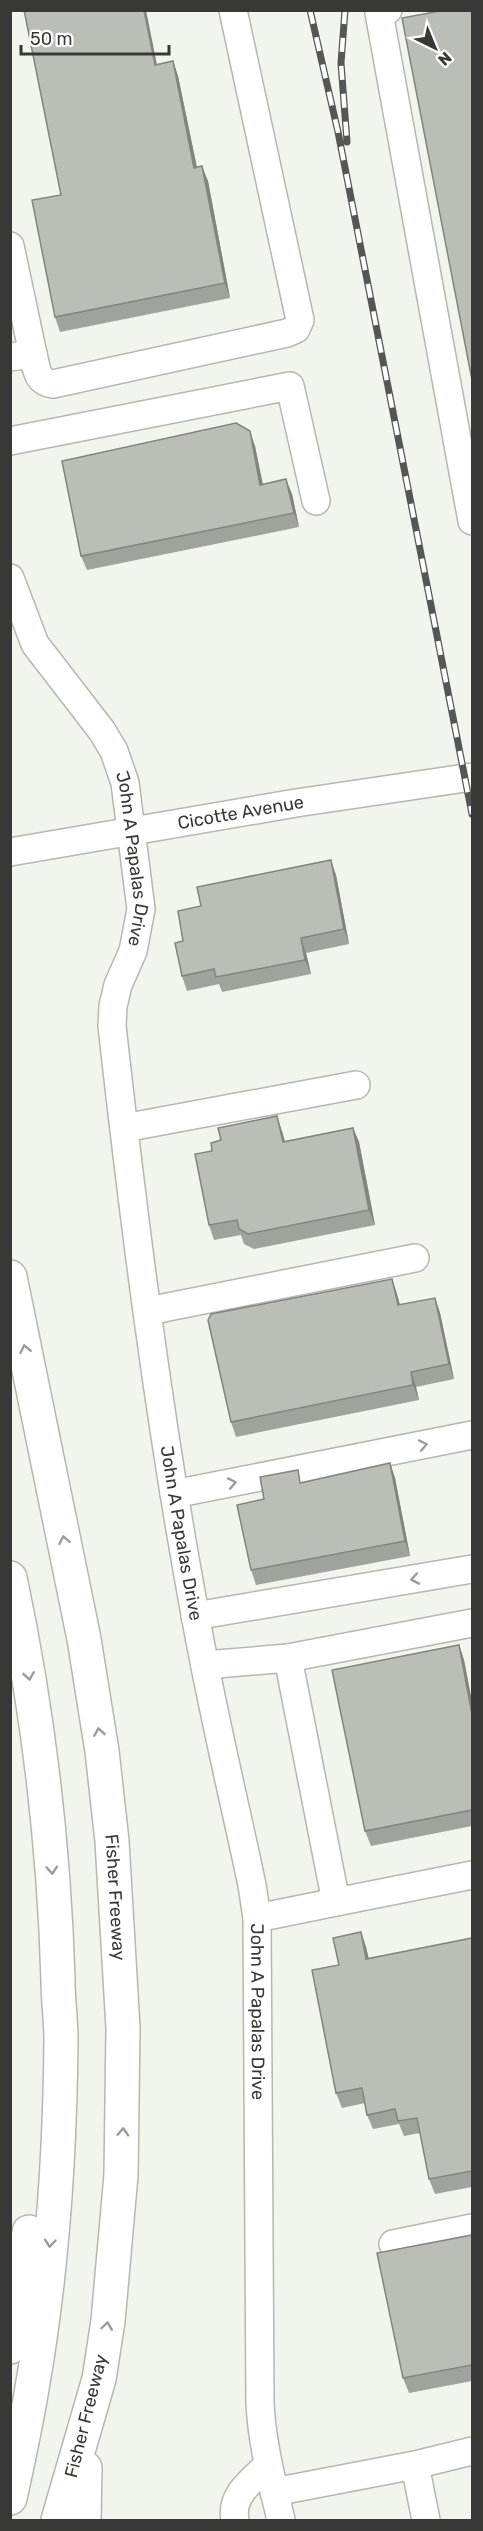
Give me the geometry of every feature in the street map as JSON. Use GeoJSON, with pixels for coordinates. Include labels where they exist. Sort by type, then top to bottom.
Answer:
{"type":"FeatureCollection","features":[{"type":"Feature","properties":{"kind":"highway","name":"Fisher Freeway"},"geometry":{"type":"LineString","coordinates":[[10,1277],[84,1640],[102,1751],[117,1908],[123,2028],[121,2175],[108,2321],[99,2379],[58,2520]]}},
{"type":"Feature","properties":{"kind":"highway"},"geometry":{"type":"LineString","coordinates":[[10,1578],[31,1691],[45,1791],[56,1925],[61,2038],[58,2145],[47,2272],[33,2386],[10,2498]]}},
{"type":"Feature","properties":{"kind":"highway"},"geometry":{"type":"LineString","coordinates":[[10,2347],[24,2272],[42,2102],[61,2038]]}},
{"type":"Feature","properties":{"kind":"highway"},"geometry":{"type":"LineString","coordinates":[[84,2520],[86,2424]]}},
{"type":"Feature","properties":{"kind":"street"},"geometry":{"type":"LineString","coordinates":[[10,246],[22,355],[44,383],[54,384],[287,333],[296,329],[300,320],[298,309],[233,10]]}},
{"type":"Feature","properties":{"kind":"street"},"geometry":{"type":"LineString","coordinates":[[388,10],[379,13],[472,521]]}},
{"type":"Feature","properties":{"kind":"street"},"geometry":{"type":"LineString","coordinates":[[10,441],[290,386],[316,501]]}},
{"type":"Feature","properties":{"kind":"street","name":"John A Papalas Drive"},"geometry":{"type":"LineString","coordinates":[[10,578],[35,644],[102,731],[114,751],[125,783],[132,830],[141,909],[134,951],[118,985],[113,1006],[112,1026],[123,1128],[174,1494],[195,1616],[257,1918],[260,2403],[267,2466],[281,2520]]}},
{"type":"Feature","properties":{"kind":"street","name":"Cicotte Avenue"},"geometry":{"type":"LineString","coordinates":[[10,852],[296,803],[472,777]]}},
{"type":"Feature","properties":{"kind":"street"},"geometry":{"type":"LineString","coordinates":[[123,1128],[356,1085]]}},
{"type":"Feature","properties":{"kind":"street"},"geometry":{"type":"LineString","coordinates":[[148,1311],[415,1258]]}},
{"type":"Feature","properties":{"kind":"street"},"geometry":{"type":"LineString","coordinates":[[174,1494],[472,1435]]}},
{"type":"Feature","properties":{"kind":"street"},"geometry":{"type":"LineString","coordinates":[[195,1616],[472,1569]]}},
{"type":"Feature","properties":{"kind":"street"},"geometry":{"type":"LineString","coordinates":[[205,1665],[288,1658],[472,1623]]}},
{"type":"Feature","properties":{"kind":"street"},"geometry":{"type":"LineString","coordinates":[[288,1658],[336,1902]]}},
{"type":"Feature","properties":{"kind":"street"},"geometry":{"type":"LineString","coordinates":[[257,1918],[472,1875]]}},
{"type":"Feature","properties":{"kind":"street"},"geometry":{"type":"LineString","coordinates":[[393,2244],[472,2228]]}},
{"type":"Feature","properties":{"kind":"street"},"geometry":{"type":"LineString","coordinates":[[274,2492],[415,2465],[472,2451]]}},
{"type":"Feature","properties":{"kind":"street"},"geometry":{"type":"LineString","coordinates":[[415,2465],[426,2520]]}},
{"type":"Feature","properties":{"kind":"street"},"geometry":{"type":"LineString","coordinates":[[233,2518],[238,2494],[267,2466]]}},
{"type":"Feature","properties":{"kind":"building"},"geometry":{"type":"Polygon","coordinates":[[[24,10],[144,10],[155,65],[173,61],[194,168],[202,166],[225,283],[55,317],[32,200],[61,195],[24,10]]]}},
{"type":"Feature","properties":{"kind":"building"},"geometry":{"type":"Polygon","coordinates":[[[445,10],[472,10],[472,380],[402,18],[445,10]]]}},
{"type":"Feature","properties":{"kind":"building"},"geometry":{"type":"Polygon","coordinates":[[[236,423],[250,431],[260,485],[286,479],[294,513],[81,556],[62,461],[236,423]]]}},
{"type":"Feature","properties":{"kind":"building"},"geometry":{"type":"Polygon","coordinates":[[[331,860],[344,929],[301,938],[305,960],[216,977],[214,969],[182,976],[175,943],[183,941],[178,911],[201,906],[197,887],[331,860]]]}},
{"type":"Feature","properties":{"kind":"building"},"geometry":{"type":"Polygon","coordinates":[[[277,1116],[283,1142],[353,1128],[369,1210],[248,1234],[239,1229],[237,1220],[209,1225],[195,1154],[212,1151],[211,1143],[221,1140],[218,1128],[277,1116]]]}},
{"type":"Feature","properties":{"kind":"building"},"geometry":{"type":"Polygon","coordinates":[[[392,1279],[398,1305],[435,1298],[449,1364],[411,1372],[413,1385],[231,1422],[208,1320],[211,1314],[392,1279]]]}},
{"type":"Feature","properties":{"kind":"building"},"geometry":{"type":"Polygon","coordinates":[[[390,1463],[405,1541],[251,1570],[237,1505],[264,1499],[260,1477],[298,1470],[300,1483],[390,1463]]]}},
{"type":"Feature","properties":{"kind":"building"},"geometry":{"type":"Polygon","coordinates":[[[459,1645],[472,1714],[472,1810],[365,1831],[332,1670],[459,1645]]]}},
{"type":"Feature","properties":{"kind":"building"},"geometry":{"type":"Polygon","coordinates":[[[361,1932],[366,1959],[472,1938],[472,2171],[429,2179],[417,2118],[398,2121],[395,2109],[367,2115],[362,2088],[336,2093],[312,1970],[339,1965],[333,1938],[361,1932]]]}},
{"type":"Feature","properties":{"kind":"building"},"geometry":{"type":"Polygon","coordinates":[[[472,2235],[472,2365],[403,2378],[377,2253],[472,2235]]]}},
{"type":"Feature","properties":{"kind":"railway"},"geometry":{"type":"LineString","coordinates":[[310,10],[338,132],[472,814]]}},
{"type":"Feature","properties":{"kind":"railway"},"geometry":{"type":"LineString","coordinates":[[345,10],[341,63],[347,142]]}}]}
